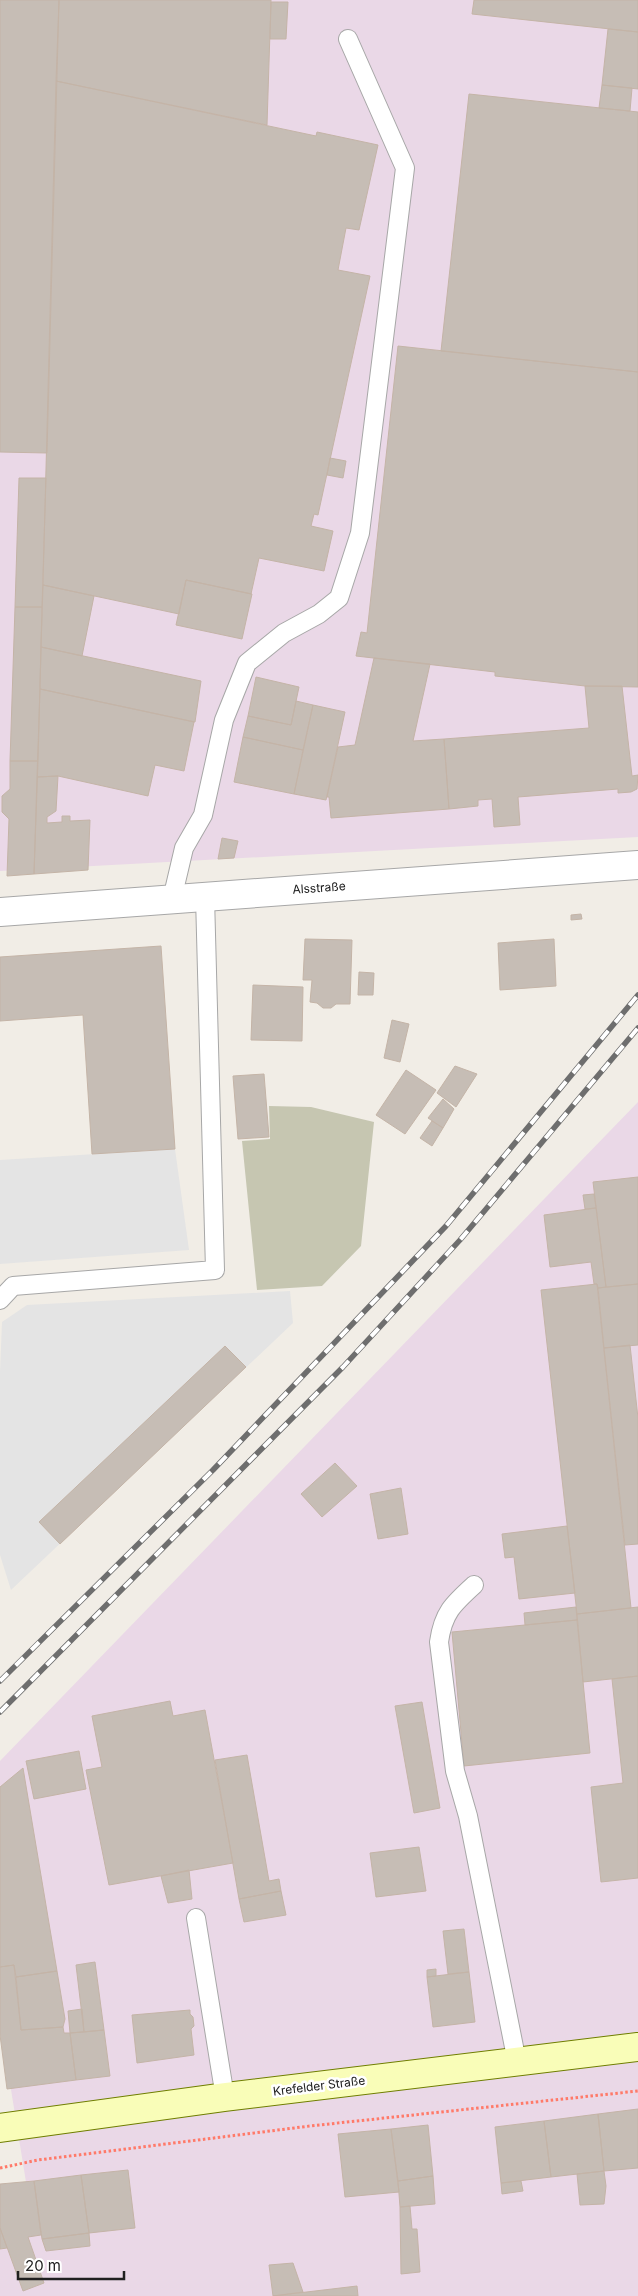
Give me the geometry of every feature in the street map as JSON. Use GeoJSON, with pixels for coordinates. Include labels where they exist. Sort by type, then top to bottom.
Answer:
{"type":"FeatureCollection","features":[{"type":"Feature","properties":{"kind":"main road","name":"Krefelder Straße"},"geometry":{"type":"LineString","coordinates":[[0,2128],[226,2097],[638,2048]]}},
{"type":"Feature","properties":{"kind":"street","name":"Alsstraße"},"geometry":{"type":"LineString","coordinates":[[0,912],[638,865]]}},
{"type":"Feature","properties":{"kind":"lane"},"geometry":{"type":"LineString","coordinates":[[172,900],[184,848],[203,815],[224,720],[247,663],[284,633],[319,614],[338,598],[360,533],[405,168],[348,38]]}},
{"type":"Feature","properties":{"kind":"lane"},"geometry":{"type":"LineString","coordinates":[[0,1300],[13,1286],[215,1270],[205,897]]}},
{"type":"Feature","properties":{"kind":"lane"},"geometry":{"type":"LineString","coordinates":[[474,1585],[453,1604],[442,1623],[439,1642],[456,1771],[468,1816],[517,2062]]}},
{"type":"Feature","properties":{"kind":"lane"},"geometry":{"type":"LineString","coordinates":[[196,1918],[226,2097]]}},
{"type":"Feature","properties":{"kind":"path"},"geometry":{"type":"LineString","coordinates":[[0,2168],[38,2160],[290,2129],[638,2092]]}},
{"type":"Feature","properties":{"kind":"shaded area"},"geometry":{"type":"Polygon","coordinates":[[[0,0],[638,0],[638,837],[0,871],[0,0]]]}},
{"type":"Feature","properties":{"kind":"shaded area"},"geometry":{"type":"Polygon","coordinates":[[[638,1102],[638,2296],[0,2296],[0,2185],[26,2182],[0,2022],[0,1761],[638,1102]]]}},
{"type":"Feature","properties":{"kind":"shaded area"},"geometry":{"type":"Polygon","coordinates":[[[269,1106],[311,1107],[374,1122],[361,1246],[322,1286],[257,1290],[242,1141],[270,1139],[269,1106]]]}},
{"type":"Feature","properties":{"kind":"shaded area"},"geometry":{"type":"Polygon","coordinates":[[[175,1149],[189,1250],[0,1264],[0,1160],[175,1149]]]}},
{"type":"Feature","properties":{"kind":"shaded area"},"geometry":{"type":"Polygon","coordinates":[[[290,1291],[293,1323],[11,1590],[0,1555],[0,1372],[2,1322],[27,1305],[290,1291]]]}},
{"type":"Feature","properties":{"kind":"building"},"geometry":{"type":"Polygon","coordinates":[[[0,0],[59,0],[47,453],[0,452],[0,0]]]}},
{"type":"Feature","properties":{"kind":"building"},"geometry":{"type":"Polygon","coordinates":[[[59,0],[271,0],[267,125],[56,81],[59,0]]]}},
{"type":"Feature","properties":{"kind":"building"},"geometry":{"type":"Polygon","coordinates":[[[474,0],[638,0],[638,32],[472,14],[474,0]]]}},
{"type":"Feature","properties":{"kind":"building"},"geometry":{"type":"Polygon","coordinates":[[[271,2],[288,2],[286,39],[270,39],[271,2]]]}},
{"type":"Feature","properties":{"kind":"building"},"geometry":{"type":"Polygon","coordinates":[[[608,29],[638,32],[638,89],[602,85],[608,29]]]}},
{"type":"Feature","properties":{"kind":"building"},"geometry":{"type":"Polygon","coordinates":[[[56,81],[316,136],[317,132],[378,145],[359,230],[346,228],[338,270],[370,276],[318,515],[314,514],[311,526],[333,531],[324,571],[259,558],[251,594],[186,580],[179,614],[43,585],[56,81]]]}},
{"type":"Feature","properties":{"kind":"building"},"geometry":{"type":"Polygon","coordinates":[[[602,85],[632,88],[630,111],[599,108],[602,85]]]}},
{"type":"Feature","properties":{"kind":"building"},"geometry":{"type":"Polygon","coordinates":[[[469,94],[638,112],[638,372],[441,351],[469,94]]]}},
{"type":"Feature","properties":{"kind":"building"},"geometry":{"type":"Polygon","coordinates":[[[398,346],[638,372],[638,687],[585,686],[495,676],[495,672],[356,656],[361,632],[367,633],[398,346]]]}},
{"type":"Feature","properties":{"kind":"building"},"geometry":{"type":"Polygon","coordinates":[[[330,458],[346,461],[343,478],[327,475],[330,458]]]}},
{"type":"Feature","properties":{"kind":"building"},"geometry":{"type":"Polygon","coordinates":[[[19,478],[46,478],[42,607],[15,607],[19,478]]]}},
{"type":"Feature","properties":{"kind":"building"},"geometry":{"type":"Polygon","coordinates":[[[186,580],[252,594],[242,639],[176,625],[186,580]]]}},
{"type":"Feature","properties":{"kind":"building"},"geometry":{"type":"Polygon","coordinates":[[[43,585],[94,596],[82,656],[41,647],[43,585]]]}},
{"type":"Feature","properties":{"kind":"building"},"geometry":{"type":"Polygon","coordinates":[[[15,607],[42,607],[38,761],[10,761],[15,607]]]}},
{"type":"Feature","properties":{"kind":"building"},"geometry":{"type":"Polygon","coordinates":[[[41,647],[201,681],[195,722],[40,689],[41,647]]]}},
{"type":"Feature","properties":{"kind":"building"},"geometry":{"type":"Polygon","coordinates":[[[374,658],[430,664],[413,741],[444,739],[449,809],[331,818],[329,797],[327,797],[338,747],[355,745],[374,658]]]}},
{"type":"Feature","properties":{"kind":"building"},"geometry":{"type":"Polygon","coordinates":[[[256,677],[299,687],[291,725],[248,716],[256,677]]]}},
{"type":"Feature","properties":{"kind":"building"},"geometry":{"type":"Polygon","coordinates":[[[585,686],[622,686],[632,776],[638,775],[637,789],[631,792],[618,793],[618,789],[518,797],[520,825],[494,827],[492,799],[478,800],[478,806],[449,809],[444,739],[589,728],[585,686]]]}},
{"type":"Feature","properties":{"kind":"building"},"geometry":{"type":"Polygon","coordinates":[[[40,689],[194,722],[184,771],[155,765],[148,796],[58,776],[37,777],[40,689]]]}},
{"type":"Feature","properties":{"kind":"building"},"geometry":{"type":"Polygon","coordinates":[[[296,701],[313,705],[303,750],[243,737],[248,716],[291,725],[296,701]]]}},
{"type":"Feature","properties":{"kind":"building"},"geometry":{"type":"Polygon","coordinates":[[[313,705],[345,712],[326,800],[294,794],[313,705]]]}},
{"type":"Feature","properties":{"kind":"building"},"geometry":{"type":"Polygon","coordinates":[[[243,737],[303,750],[294,794],[234,782],[243,737]]]}},
{"type":"Feature","properties":{"kind":"building"},"geometry":{"type":"Polygon","coordinates":[[[10,761],[38,761],[34,874],[7,876],[9,819],[2,812],[2,796],[10,789],[10,761]]]}},
{"type":"Feature","properties":{"kind":"building"},"geometry":{"type":"Polygon","coordinates":[[[58,776],[56,811],[47,817],[47,823],[62,822],[62,816],[70,816],[70,821],[90,820],[88,870],[34,874],[37,777],[58,776]]]}},
{"type":"Feature","properties":{"kind":"building"},"geometry":{"type":"Polygon","coordinates":[[[222,838],[238,841],[234,858],[218,859],[222,838]]]}},
{"type":"Feature","properties":{"kind":"building"},"geometry":{"type":"Polygon","coordinates":[[[581,914],[582,919],[571,920],[571,915],[581,914]]]}},
{"type":"Feature","properties":{"kind":"building"},"geometry":{"type":"Polygon","coordinates":[[[305,939],[352,940],[350,1004],[336,1004],[331,1008],[323,1008],[317,1003],[310,1002],[312,980],[303,980],[305,939]]]}},
{"type":"Feature","properties":{"kind":"building"},"geometry":{"type":"Polygon","coordinates":[[[554,939],[556,986],[500,990],[498,943],[554,939]]]}},
{"type":"Feature","properties":{"kind":"building"},"geometry":{"type":"Polygon","coordinates":[[[161,946],[175,1149],[92,1154],[83,1015],[0,1021],[0,957],[161,946]]]}},
{"type":"Feature","properties":{"kind":"building"},"geometry":{"type":"Polygon","coordinates":[[[359,972],[374,973],[373,995],[358,995],[359,972]]]}},
{"type":"Feature","properties":{"kind":"building"},"geometry":{"type":"Polygon","coordinates":[[[253,985],[303,987],[302,1041],[251,1040],[253,985]]]}},
{"type":"Feature","properties":{"kind":"building"},"geometry":{"type":"Polygon","coordinates":[[[392,1020],[409,1024],[400,1062],[384,1058],[392,1020]]]}},
{"type":"Feature","properties":{"kind":"building"},"geometry":{"type":"Polygon","coordinates":[[[455,1066],[477,1074],[456,1107],[437,1093],[455,1066]]]}},
{"type":"Feature","properties":{"kind":"building"},"geometry":{"type":"Polygon","coordinates":[[[406,1070],[436,1090],[405,1134],[376,1115],[406,1070]]]}},
{"type":"Feature","properties":{"kind":"building"},"geometry":{"type":"Polygon","coordinates":[[[264,1074],[269,1137],[238,1139],[233,1076],[264,1074]]]}},
{"type":"Feature","properties":{"kind":"building"},"geometry":{"type":"Polygon","coordinates":[[[443,1099],[454,1109],[443,1128],[428,1118],[443,1099]]]}},
{"type":"Feature","properties":{"kind":"building"},"geometry":{"type":"Polygon","coordinates":[[[432,1121],[443,1128],[432,1146],[420,1138],[432,1121]]]}},
{"type":"Feature","properties":{"kind":"building"},"geometry":{"type":"Polygon","coordinates":[[[638,1177],[638,1284],[606,1287],[593,1182],[638,1177]]]}},
{"type":"Feature","properties":{"kind":"building"},"geometry":{"type":"Polygon","coordinates":[[[594,1194],[596,1208],[585,1209],[583,1195],[594,1194]]]}},
{"type":"Feature","properties":{"kind":"building"},"geometry":{"type":"Polygon","coordinates":[[[596,1208],[606,1287],[598,1288],[597,1284],[594,1284],[591,1262],[550,1267],[544,1215],[596,1208]]]}},
{"type":"Feature","properties":{"kind":"building"},"geometry":{"type":"Polygon","coordinates":[[[597,1284],[631,1608],[577,1614],[541,1290],[597,1284]]]}},
{"type":"Feature","properties":{"kind":"building"},"geometry":{"type":"Polygon","coordinates":[[[638,1284],[638,1345],[604,1348],[598,1288],[638,1284]]]}},
{"type":"Feature","properties":{"kind":"building"},"geometry":{"type":"Polygon","coordinates":[[[630,1345],[638,1418],[638,1544],[625,1545],[604,1348],[630,1345]]]}},
{"type":"Feature","properties":{"kind":"building"},"geometry":{"type":"Polygon","coordinates":[[[225,1346],[246,1367],[60,1544],[39,1522],[225,1346]]]}},
{"type":"Feature","properties":{"kind":"building"},"geometry":{"type":"Polygon","coordinates":[[[335,1463],[357,1486],[322,1517],[301,1494],[335,1463]]]}},
{"type":"Feature","properties":{"kind":"building"},"geometry":{"type":"Polygon","coordinates":[[[401,1488],[408,1534],[378,1539],[370,1494],[401,1488]]]}},
{"type":"Feature","properties":{"kind":"building"},"geometry":{"type":"Polygon","coordinates":[[[567,1526],[575,1593],[519,1599],[514,1557],[505,1558],[502,1534],[567,1526]]]}},
{"type":"Feature","properties":{"kind":"building"},"geometry":{"type":"Polygon","coordinates":[[[576,1607],[577,1620],[525,1625],[524,1613],[576,1607]]]}},
{"type":"Feature","properties":{"kind":"building"},"geometry":{"type":"Polygon","coordinates":[[[638,1607],[638,1676],[583,1682],[577,1614],[638,1607]]]}},
{"type":"Feature","properties":{"kind":"building"},"geometry":{"type":"Polygon","coordinates":[[[577,1620],[590,1753],[464,1766],[452,1632],[577,1620]]]}},
{"type":"Feature","properties":{"kind":"building"},"geometry":{"type":"Polygon","coordinates":[[[638,1676],[638,1878],[601,1882],[591,1787],[623,1783],[612,1679],[638,1676]]]}},
{"type":"Feature","properties":{"kind":"building"},"geometry":{"type":"Polygon","coordinates":[[[170,1701],[173,1716],[205,1710],[233,1863],[109,1885],[86,1770],[102,1767],[92,1716],[170,1701]]]}},
{"type":"Feature","properties":{"kind":"building"},"geometry":{"type":"Polygon","coordinates":[[[422,1702],[440,1808],[414,1813],[395,1706],[422,1702]]]}},
{"type":"Feature","properties":{"kind":"building"},"geometry":{"type":"Polygon","coordinates":[[[79,1751],[86,1789],[34,1799],[26,1761],[79,1751]]]}},
{"type":"Feature","properties":{"kind":"building"},"geometry":{"type":"Polygon","coordinates":[[[247,1755],[269,1881],[279,1879],[281,1891],[239,1899],[215,1760],[247,1755]]]}},
{"type":"Feature","properties":{"kind":"building"},"geometry":{"type":"Polygon","coordinates":[[[23,1768],[57,1971],[16,1977],[14,1965],[0,1967],[0,1787],[23,1768]]]}},
{"type":"Feature","properties":{"kind":"building"},"geometry":{"type":"Polygon","coordinates":[[[419,1847],[426,1891],[376,1897],[370,1853],[419,1847]]]}},
{"type":"Feature","properties":{"kind":"building"},"geometry":{"type":"Polygon","coordinates":[[[189,1870],[192,1899],[168,1903],[161,1876],[189,1870]]]}},
{"type":"Feature","properties":{"kind":"building"},"geometry":{"type":"Polygon","coordinates":[[[281,1891],[286,1915],[244,1922],[239,1899],[281,1891]]]}},
{"type":"Feature","properties":{"kind":"building"},"geometry":{"type":"Polygon","coordinates":[[[464,1929],[469,1972],[448,1974],[443,1931],[464,1929]]]}},
{"type":"Feature","properties":{"kind":"building"},"geometry":{"type":"Polygon","coordinates":[[[95,1962],[104,2030],[84,2032],[76,1965],[95,1962]]]}},
{"type":"Feature","properties":{"kind":"building"},"geometry":{"type":"Polygon","coordinates":[[[14,1965],[21,2030],[63,2027],[64,2033],[70,2033],[76,2080],[7,2089],[0,2035],[0,1967],[14,1965]]]}},
{"type":"Feature","properties":{"kind":"building"},"geometry":{"type":"Polygon","coordinates":[[[436,1969],[436,1976],[427,1977],[427,1970],[436,1969]]]}},
{"type":"Feature","properties":{"kind":"building"},"geometry":{"type":"Polygon","coordinates":[[[57,1971],[65,2019],[63,2027],[21,2030],[16,1977],[57,1971]]]}},
{"type":"Feature","properties":{"kind":"building"},"geometry":{"type":"Polygon","coordinates":[[[469,1972],[475,2022],[433,2027],[427,1977],[469,1972]]]}},
{"type":"Feature","properties":{"kind":"building"},"geometry":{"type":"Polygon","coordinates":[[[82,2009],[84,2032],[70,2033],[68,2011],[82,2009]]]}},
{"type":"Feature","properties":{"kind":"building"},"geometry":{"type":"Polygon","coordinates":[[[190,2010],[194,2026],[191,2029],[194,2055],[137,2063],[132,2015],[190,2010]]]}},
{"type":"Feature","properties":{"kind":"building"},"geometry":{"type":"Polygon","coordinates":[[[104,2030],[110,2076],[76,2080],[70,2033],[104,2030]]]}},
{"type":"Feature","properties":{"kind":"building"},"geometry":{"type":"Polygon","coordinates":[[[638,2109],[638,2168],[604,2171],[598,2114],[638,2109]]]}},
{"type":"Feature","properties":{"kind":"building"},"geometry":{"type":"Polygon","coordinates":[[[598,2114],[604,2171],[551,2177],[544,2121],[598,2114]]]}},
{"type":"Feature","properties":{"kind":"building"},"geometry":{"type":"Polygon","coordinates":[[[544,2121],[551,2177],[501,2183],[495,2127],[544,2121]]]}},
{"type":"Feature","properties":{"kind":"building"},"geometry":{"type":"Polygon","coordinates":[[[428,2125],[433,2176],[398,2181],[391,2129],[428,2125]]]}},
{"type":"Feature","properties":{"kind":"building"},"geometry":{"type":"Polygon","coordinates":[[[391,2129],[399,2192],[345,2197],[338,2134],[391,2129]]]}},
{"type":"Feature","properties":{"kind":"building"},"geometry":{"type":"Polygon","coordinates":[[[128,2170],[135,2228],[89,2233],[81,2175],[128,2170]]]}},
{"type":"Feature","properties":{"kind":"building"},"geometry":{"type":"Polygon","coordinates":[[[604,2171],[606,2186],[604,2204],[580,2205],[577,2174],[604,2171]]]}},
{"type":"Feature","properties":{"kind":"building"},"geometry":{"type":"Polygon","coordinates":[[[81,2175],[89,2233],[42,2239],[34,2181],[81,2175]]]}},
{"type":"Feature","properties":{"kind":"building"},"geometry":{"type":"Polygon","coordinates":[[[433,2176],[435,2204],[400,2207],[398,2181],[433,2176]]]}},
{"type":"Feature","properties":{"kind":"building"},"geometry":{"type":"Polygon","coordinates":[[[34,2181],[41,2235],[28,2237],[44,2283],[23,2291],[0,2228],[0,2184],[34,2181]]]}},
{"type":"Feature","properties":{"kind":"building"},"geometry":{"type":"Polygon","coordinates":[[[521,2181],[523,2191],[502,2194],[501,2183],[521,2181]]]}},
{"type":"Feature","properties":{"kind":"building"},"geometry":{"type":"Polygon","coordinates":[[[410,2206],[412,2229],[417,2229],[420,2272],[401,2274],[400,2207],[410,2206]]]}},
{"type":"Feature","properties":{"kind":"building"},"geometry":{"type":"Polygon","coordinates":[[[0,2228],[7,2248],[0,2249],[0,2228]]]}},
{"type":"Feature","properties":{"kind":"building"},"geometry":{"type":"Polygon","coordinates":[[[89,2233],[90,2246],[46,2251],[42,2239],[89,2233]]]}},
{"type":"Feature","properties":{"kind":"building"},"geometry":{"type":"Polygon","coordinates":[[[293,2263],[303,2292],[273,2296],[269,2265],[293,2263]]]}},
{"type":"Feature","properties":{"kind":"building"},"geometry":{"type":"Polygon","coordinates":[[[357,2286],[358,2296],[273,2296],[357,2286]]]}},
{"type":"Feature","properties":{"kind":"railway"},"geometry":{"type":"LineString","coordinates":[[0,1681],[213,1470],[446,1226],[638,995]]}},
{"type":"Feature","properties":{"kind":"railway"},"geometry":{"type":"LineString","coordinates":[[0,1712],[343,1367],[460,1240],[638,1028]]}}]}
